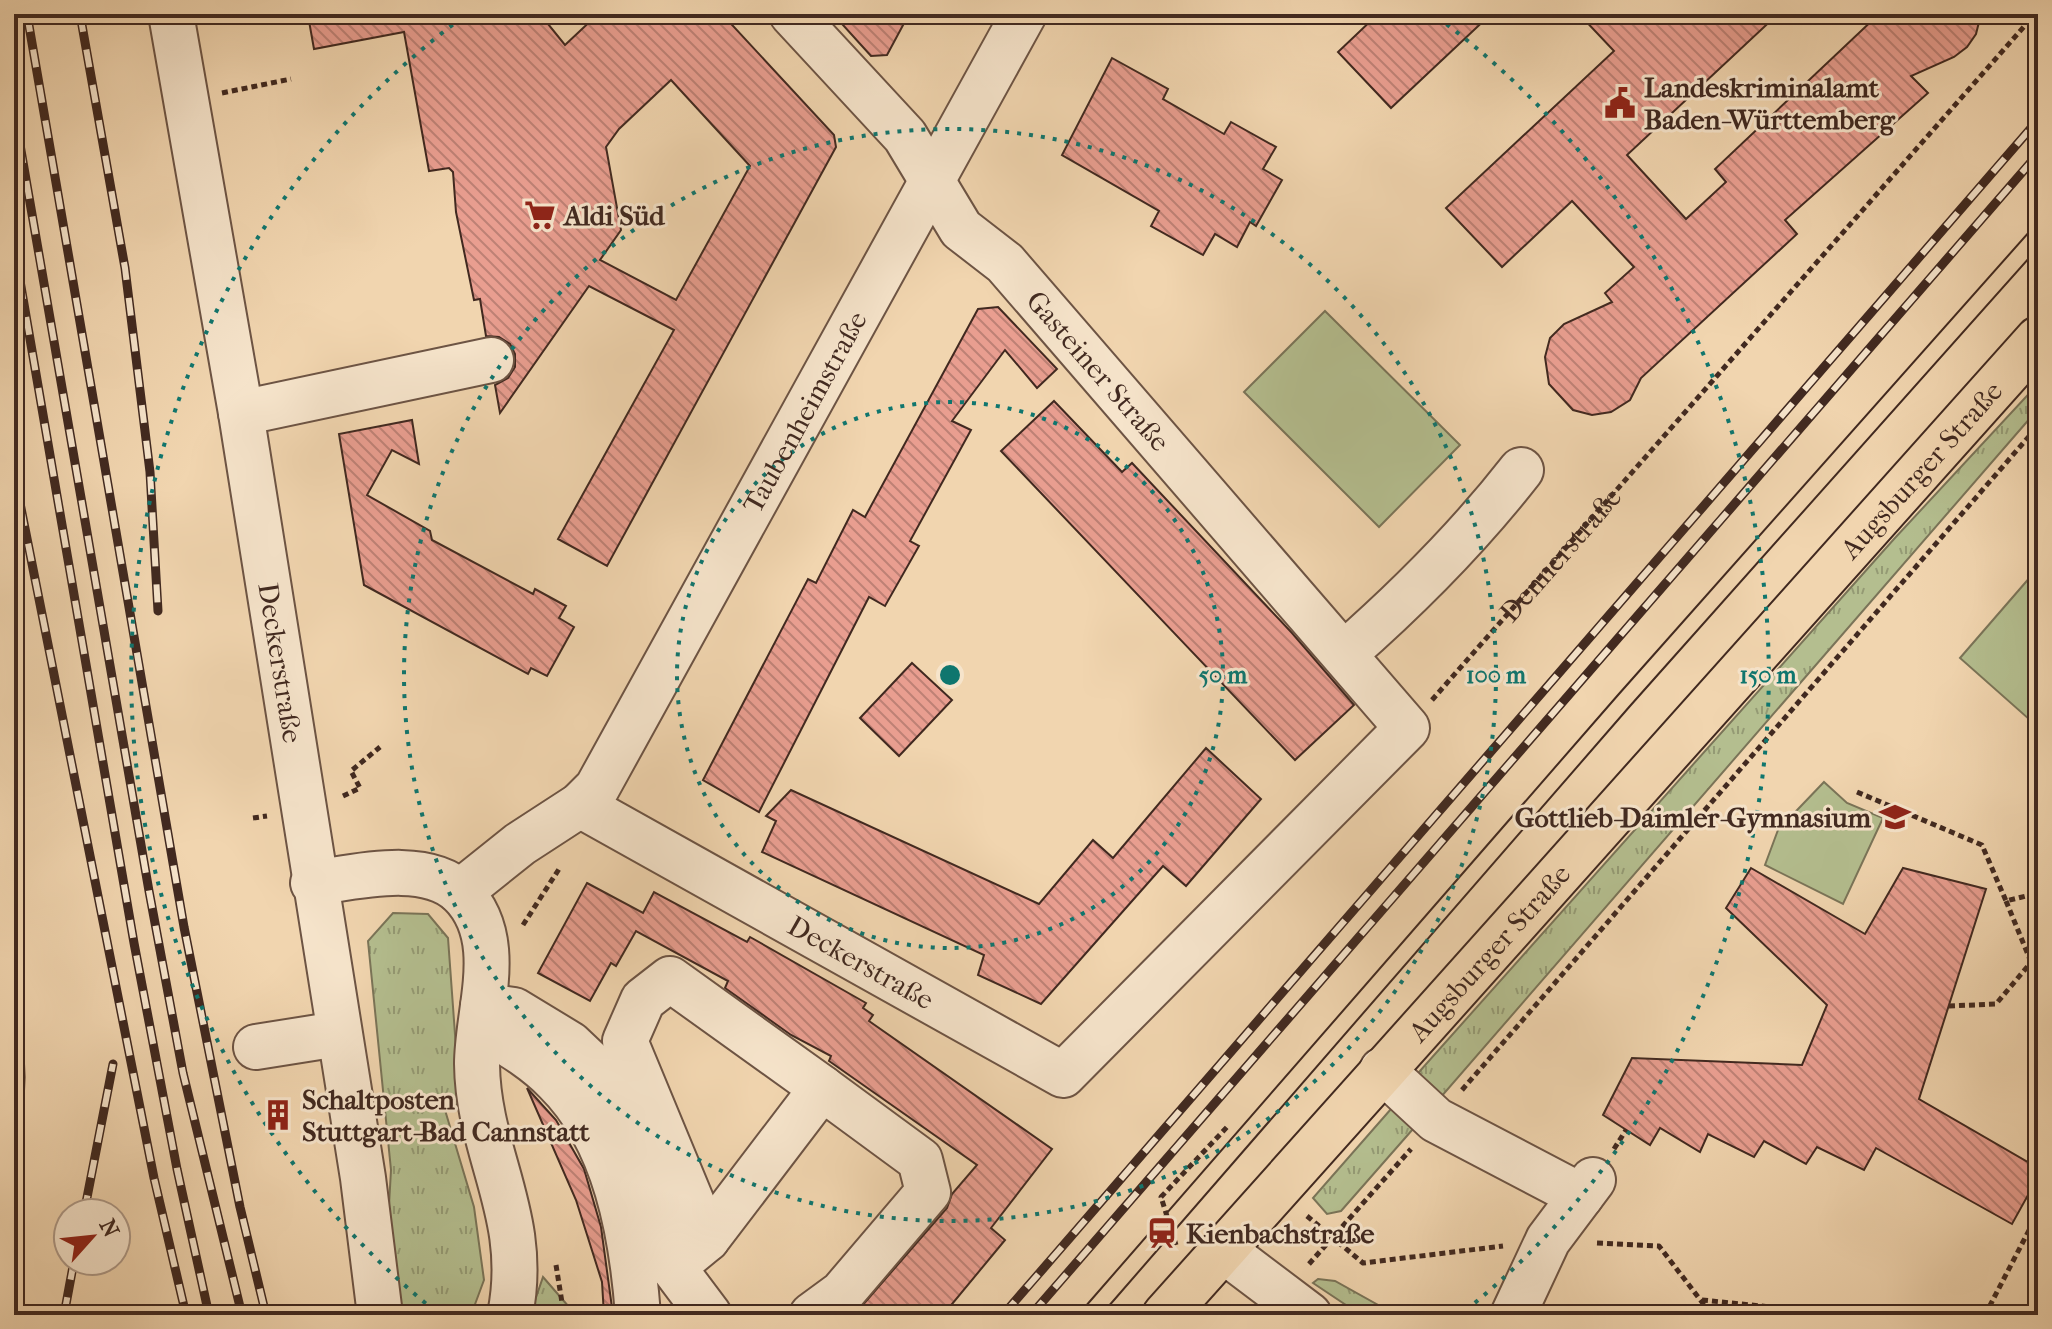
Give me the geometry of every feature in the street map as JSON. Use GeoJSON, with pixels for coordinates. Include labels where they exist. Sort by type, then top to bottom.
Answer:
{"type":"FeatureCollection","features":[{"type":"Feature","properties":{"kind":"main road","name":"Augsburger Straße"},"geometry":{"type":"LineString","coordinates":[[1165,1315],[2038,339]]}},
{"type":"Feature","properties":{"kind":"street","name":"Deckerstraße"},"geometry":{"type":"LineString","coordinates":[[171,14],[241,413],[313,883],[363,1178],[380,1314]]}},
{"type":"Feature","properties":{"kind":"street","name":"Gasteiner Straße"},"geometry":{"type":"LineString","coordinates":[[792,14],[905,136],[961,229],[1005,263],[1407,728]]}},
{"type":"Feature","properties":{"kind":"street","name":"Taubenheimstraße"},"geometry":{"type":"LineString","coordinates":[[580,805],[597,788],[1024,14]]}},
{"type":"Feature","properties":{"kind":"street"},"geometry":{"type":"LineString","coordinates":[[241,413],[491,360]]}},
{"type":"Feature","properties":{"kind":"street"},"geometry":{"type":"LineString","coordinates":[[1344,654],[1409,597],[1482,521],[1521,470]]}},
{"type":"Feature","properties":{"kind":"street","name":"Deckerstraße"},"geometry":{"type":"LineString","coordinates":[[580,805],[1063,1075],[1407,728]]}},
{"type":"Feature","properties":{"kind":"street"},"geometry":{"type":"LineString","coordinates":[[460,892],[520,844],[580,805]]}},
{"type":"Feature","properties":{"kind":"street"},"geometry":{"type":"LineString","coordinates":[[313,883],[372,875],[424,876],[443,881],[460,892],[479,925],[484,1004],[477,1061],[479,1094],[513,1226],[516,1256],[510,1315]]}},
{"type":"Feature","properties":{"kind":"street"},"geometry":{"type":"LineString","coordinates":[[707,1239],[625,1041],[643,1000],[670,979],[920,1160],[928,1192],[842,1293],[812,1315]]}},
{"type":"Feature","properties":{"kind":"street"},"geometry":{"type":"LineString","coordinates":[[484,1004],[514,1010],[570,1044],[607,1079],[638,1143],[673,1267],[709,1315]]}},
{"type":"Feature","properties":{"kind":"street"},"geometry":{"type":"LineString","coordinates":[[484,1004],[579,1107],[605,1158],[632,1246],[638,1315]]}},
{"type":"Feature","properties":{"kind":"street"},"geometry":{"type":"LineString","coordinates":[[256,1047],[338,1034]]}},
{"type":"Feature","properties":{"kind":"street"},"geometry":{"type":"LineString","coordinates":[[1382,1070],[1436,1120],[1587,1188],[1548,1240],[1513,1315]]}},
{"type":"Feature","properties":{"kind":"street"},"geometry":{"type":"LineString","coordinates":[[673,1267],[707,1239],[822,1088]]}},
{"type":"Feature","properties":{"kind":"street"},"geometry":{"type":"LineString","coordinates":[[1223,1250],[1294,1306]]}},
{"type":"Feature","properties":{"kind":"path","name":"Dennerstraße"},"geometry":{"type":"LineString","coordinates":[[1407,728],[2035,14]]}},
{"type":"Feature","properties":{"kind":"path"},"geometry":{"type":"LineString","coordinates":[[186,100],[291,79]]}},
{"type":"Feature","properties":{"kind":"path"},"geometry":{"type":"LineString","coordinates":[[1294,1306],[1332,1238],[2038,426]]}},
{"type":"Feature","properties":{"kind":"path"},"geometry":{"type":"LineString","coordinates":[[1857,792],[1982,845],[2038,979]]}},
{"type":"Feature","properties":{"kind":"path"},"geometry":{"type":"LineString","coordinates":[[484,1004],[575,842],[580,805]]}},
{"type":"Feature","properties":{"kind":"path"},"geometry":{"type":"LineString","coordinates":[[2006,901],[2038,893]]}},
{"type":"Feature","properties":{"kind":"path"},"geometry":{"type":"LineString","coordinates":[[1949,1006],[1996,1004],[2038,954]]}},
{"type":"Feature","properties":{"kind":"path"},"geometry":{"type":"LineString","coordinates":[[2027,1197],[2038,1201]]}},
{"type":"Feature","properties":{"kind":"path"},"geometry":{"type":"LineString","coordinates":[[1985,1315],[2038,1213]]}},
{"type":"Feature","properties":{"kind":"path"},"geometry":{"type":"LineString","coordinates":[[1332,1238],[1363,1263],[1548,1240],[1659,1246],[1712,1315]]}},
{"type":"Feature","properties":{"kind":"path"},"geometry":{"type":"LineString","coordinates":[[1701,1300],[1849,1315]]}},
{"type":"Feature","properties":{"kind":"green space"},"geometry":{"type":"Polygon","coordinates":[[[1325,311],[1460,445],[1379,527],[1244,392],[1325,311]]]}},
{"type":"Feature","properties":{"kind":"green space"},"geometry":{"type":"Polygon","coordinates":[[[2038,384],[2038,409],[1434,1105],[1411,1081],[1894,539],[2038,384]]]}},
{"type":"Feature","properties":{"kind":"green space"},"geometry":{"type":"Polygon","coordinates":[[[2038,568],[2038,727],[1960,658],[2038,568]]]}},
{"type":"Feature","properties":{"kind":"green space"},"geometry":{"type":"Polygon","coordinates":[[[1824,782],[1847,803],[1883,818],[1843,904],[1765,865],[1778,830],[1824,782]]]}},
{"type":"Feature","properties":{"kind":"green space"},"geometry":{"type":"Polygon","coordinates":[[[393,913],[428,914],[448,938],[460,1103],[445,1110],[474,1207],[484,1280],[471,1315],[402,1315],[387,1240],[391,1170],[368,941],[393,913]]]}},
{"type":"Feature","properties":{"kind":"green space"},"geometry":{"type":"Polygon","coordinates":[[[1398,1101],[1420,1121],[1341,1211],[1327,1214],[1313,1198],[1398,1101]]]}},
{"type":"Feature","properties":{"kind":"green space"},"geometry":{"type":"Polygon","coordinates":[[[543,1277],[576,1315],[530,1315],[543,1277]]]}},
{"type":"Feature","properties":{"kind":"green space"},"geometry":{"type":"Polygon","coordinates":[[[1318,1279],[1335,1281],[1396,1315],[1361,1315],[1313,1283],[1318,1279]]]}},
{"type":"Feature","properties":{"kind":"building"},"geometry":{"type":"Polygon","coordinates":[[[347,14],[540,14],[565,45],[598,14],[722,14],[834,135],[836,147],[607,566],[558,539],[674,330],[589,286],[500,413],[495,385],[508,378],[515,367],[515,354],[510,344],[499,337],[486,336],[480,299],[474,300],[456,212],[453,172],[449,168],[429,171],[404,32],[314,49],[309,21],[347,14]],[[671,80],[619,129],[606,147],[621,230],[600,260],[676,300],[750,166],[671,80]]]}},
{"type":"Feature","properties":{"kind":"building"},"geometry":{"type":"Polygon","coordinates":[[[833,14],[909,14],[887,55],[871,56],[833,14]]]}},
{"type":"Feature","properties":{"kind":"building"},"geometry":{"type":"Polygon","coordinates":[[[1378,14],[1491,14],[1391,108],[1338,52],[1378,14]]]}},
{"type":"Feature","properties":{"kind":"building"},"geometry":{"type":"Polygon","coordinates":[[[1579,14],[1778,14],[1627,155],[1686,219],[1726,182],[1715,169],[1879,14],[1981,14],[1976,34],[1967,47],[1954,57],[1911,76],[1928,93],[1785,220],[1797,234],[1641,378],[1630,400],[1611,412],[1592,415],[1573,410],[1549,384],[1545,357],[1550,338],[1564,324],[1612,302],[1605,293],[1634,267],[1572,201],[1502,267],[1446,208],[1614,51],[1579,14]]]}},
{"type":"Feature","properties":{"kind":"building"},"geometry":{"type":"Polygon","coordinates":[[[1112,58],[1168,89],[1163,99],[1224,134],[1231,122],[1276,147],[1263,169],[1282,180],[1256,226],[1250,222],[1237,247],[1215,234],[1203,255],[1151,226],[1159,211],[1062,155],[1112,58]]]}},
{"type":"Feature","properties":{"kind":"building"},"geometry":{"type":"Polygon","coordinates":[[[998,307],[1057,369],[1037,388],[1005,350],[952,421],[971,430],[910,541],[919,546],[885,606],[869,597],[759,812],[703,780],[808,579],[816,583],[853,510],[865,517],[978,309],[998,307]]]}},
{"type":"Feature","properties":{"kind":"building"},"geometry":{"type":"Polygon","coordinates":[[[1054,401],[1122,472],[1132,463],[1292,633],[1354,705],[1295,760],[1001,451],[1054,401]]]}},
{"type":"Feature","properties":{"kind":"building"},"geometry":{"type":"Polygon","coordinates":[[[412,420],[419,464],[392,450],[367,495],[430,531],[432,540],[533,594],[535,589],[566,606],[559,618],[574,627],[547,676],[531,668],[528,674],[364,585],[339,434],[412,420]]]}},
{"type":"Feature","properties":{"kind":"building"},"geometry":{"type":"Polygon","coordinates":[[[912,663],[952,700],[899,756],[860,718],[912,663]]]}},
{"type":"Feature","properties":{"kind":"building"},"geometry":{"type":"Polygon","coordinates":[[[1206,748],[1261,799],[1186,886],[1163,866],[1041,1004],[978,975],[984,955],[762,852],[776,821],[766,816],[791,790],[1039,904],[1093,840],[1113,858],[1206,748]]]}},
{"type":"Feature","properties":{"kind":"building"},"geometry":{"type":"Polygon","coordinates":[[[1751,868],[1865,934],[1903,868],[1986,889],[1919,1099],[2038,1168],[2038,1177],[2012,1224],[1876,1148],[1864,1170],[1817,1147],[1806,1164],[1764,1141],[1754,1157],[1708,1134],[1700,1152],[1660,1128],[1650,1145],[1603,1115],[1632,1058],[1802,1065],[1827,1005],[1726,908],[1751,868]]]}},
{"type":"Feature","properties":{"kind":"building"},"geometry":{"type":"Polygon","coordinates":[[[587,883],[643,913],[654,892],[747,942],[750,937],[866,1003],[863,1008],[873,1015],[869,1021],[1052,1149],[991,1228],[1005,1240],[943,1315],[854,1315],[947,1208],[952,1194],[977,1165],[829,1061],[831,1056],[791,1035],[725,988],[728,981],[636,931],[616,966],[611,963],[590,1001],[538,973],[587,883]]]}},
{"type":"Feature","properties":{"kind":"building"},"geometry":{"type":"Polygon","coordinates":[[[527,1088],[556,1120],[584,1169],[601,1227],[613,1315],[604,1315],[602,1282],[576,1200],[527,1088]]]}},
{"type":"Feature","properties":{"kind":"tram line"},"geometry":{"type":"LineString","coordinates":[[1078,1315],[1618,695],[2038,222]]}},
{"type":"Feature","properties":{"kind":"tram line"},"geometry":{"type":"LineString","coordinates":[[1101,1315],[1630,706],[2038,248]]}},
{"type":"Feature","properties":{"kind":"railway"},"geometry":{"type":"LineString","coordinates":[[27,14],[184,927],[240,1207],[266,1315]]}},
{"type":"Feature","properties":{"kind":"railway"},"geometry":{"type":"LineString","coordinates":[[80,14],[125,268],[150,472],[158,611]]}},
{"type":"Feature","properties":{"kind":"railway"},"geometry":{"type":"LineString","coordinates":[[14,110],[183,1073],[242,1315]]}},
{"type":"Feature","properties":{"kind":"railway"},"geometry":{"type":"LineString","coordinates":[[1003,1315],[2038,120]]}},
{"type":"Feature","properties":{"kind":"railway"},"geometry":{"type":"LineString","coordinates":[[1031,1315],[2038,154]]}},
{"type":"Feature","properties":{"kind":"railway"},"geometry":{"type":"LineString","coordinates":[[14,246],[134,943],[177,1169],[209,1315]]}},
{"type":"Feature","properties":{"kind":"railway"},"geometry":{"type":"LineString","coordinates":[[14,473],[154,1178],[186,1315]]}},
{"type":"Feature","properties":{"kind":"railway"},"geometry":{"type":"LineString","coordinates":[[14,890],[21,1077],[14,1265]]}},
{"type":"Feature","properties":{"kind":"railway"},"geometry":{"type":"LineString","coordinates":[[87,1197],[113,1064]]}},
{"type":"Feature","properties":{"kind":"railway"},"geometry":{"type":"LineString","coordinates":[[64,1315],[71,1277]]}},
{"type":"Feature","properties":{"kind":"place","name":"Landeskriminalamt Baden-Württemberg"},"geometry":{"type":"Point","coordinates":[1620,103]}},
{"type":"Feature","properties":{"kind":"place","name":"Aldi Süd"},"geometry":{"type":"Point","coordinates":[540,215]}},
{"type":"Feature","properties":{"kind":"place","name":"Gottlieb-Daimler-Gymnasium"},"geometry":{"type":"Point","coordinates":[1895,817]}},
{"type":"Feature","properties":{"kind":"place","name":"Schaltposten Stuttgart-Bad Cannstatt"},"geometry":{"type":"Point","coordinates":[278,1115]}},
{"type":"Feature","properties":{"kind":"place","name":"Kienbachstraße"},"geometry":{"type":"Point","coordinates":[1162,1233]}}]}
